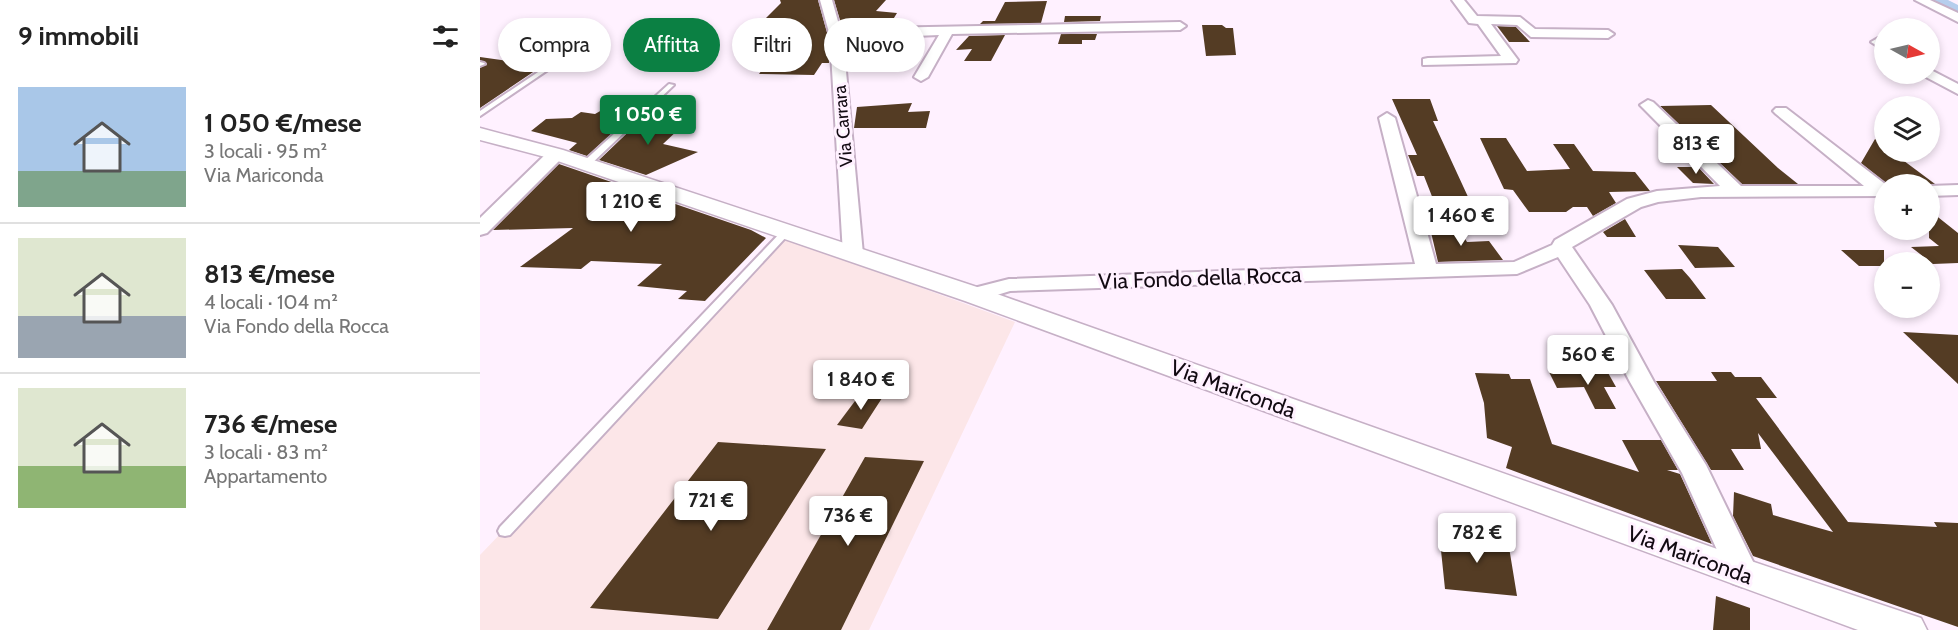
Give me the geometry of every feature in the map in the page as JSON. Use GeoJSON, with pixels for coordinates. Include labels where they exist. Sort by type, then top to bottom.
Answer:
{"type":"FeatureCollection","features":[{"type":"Feature","properties":{"kind":"street","name":"Via Carrara"},"geometry":{"type":"LineString","coordinates":[[826,0],[831,18]]}},
{"type":"Feature","properties":{"kind":"street"},"geometry":{"type":"LineString","coordinates":[[1458,0],[1473,20],[1520,21],[1531,33],[1608,34]]}},
{"type":"Feature","properties":{"kind":"street"},"geometry":{"type":"LineString","coordinates":[[1921,0],[1958,18]]}},
{"type":"Feature","properties":{"kind":"street"},"geometry":{"type":"LineString","coordinates":[[1428,62],[1512,59],[1482,21]]}},
{"type":"Feature","properties":{"kind":"street"},"geometry":{"type":"LineString","coordinates":[[925,32],[1180,26]]}},
{"type":"Feature","properties":{"kind":"street"},"geometry":{"type":"LineString","coordinates":[[921,77],[947,31]]}},
{"type":"Feature","properties":{"kind":"street","name":"Via Carrara"},"geometry":{"type":"LineString","coordinates":[[839,72],[853,254]]}},
{"type":"Feature","properties":{"kind":"street"},"geometry":{"type":"LineString","coordinates":[[1940,79],[1958,90]]}},
{"type":"Feature","properties":{"kind":"street"},"geometry":{"type":"LineString","coordinates":[[1648,105],[1736,192]]}},
{"type":"Feature","properties":{"kind":"street","name":"Via Fondo della Rocca"},"geometry":{"type":"LineString","coordinates":[[1781,111],[1874,184]]}},
{"type":"Feature","properties":{"kind":"street"},"geometry":{"type":"LineString","coordinates":[[1387,118],[1427,270]]}},
{"type":"Feature","properties":{"kind":"street","name":"Via Mariconda"},"geometry":{"type":"LineString","coordinates":[[480,134],[556,154],[974,295],[1743,574],[1907,630]]}},
{"type":"Feature","properties":{"kind":"street"},"geometry":{"type":"LineString","coordinates":[[480,229],[556,154]]}},
{"type":"Feature","properties":{"kind":"street"},"geometry":{"type":"LineString","coordinates":[[1940,190],[1958,190]]}},
{"type":"Feature","properties":{"kind":"street","name":"Via Fondo della Rocca"},"geometry":{"type":"LineString","coordinates":[[974,295],[1009,285],[1517,268],[1562,248],[1562,244],[1576,234],[1634,203],[1701,192],[1874,191]]}},
{"type":"Feature","properties":{"kind":"street"},"geometry":{"type":"LineString","coordinates":[[1562,248],[1601,305],[1642,382],[1696,472],[1743,574]]}},
{"type":"Feature","properties":{"kind":"lane"},"geometry":{"type":"LineString","coordinates":[[480,114],[542,72]]}},
{"type":"Feature","properties":{"kind":"lane"},"geometry":{"type":"LineString","coordinates":[[586,164],[671,85]]}},
{"type":"Feature","properties":{"kind":"lane"},"geometry":{"type":"LineString","coordinates":[[505,531],[785,233]]}},
{"type":"Feature","properties":{"kind":"shaded area"},"geometry":{"type":"Polygon","coordinates":[[[785,238],[1015,322],[869,630],[480,630],[480,555],[785,238]]]}},
{"type":"Feature","properties":{"kind":"building"},"geometry":{"type":"Polygon","coordinates":[[[780,0],[818,0],[824,22],[824,63],[814,75],[759,74],[760,72],[812,72],[812,18],[766,18],[781,3],[780,0]]]}},
{"type":"Feature","properties":{"kind":"building"},"geometry":{"type":"Polygon","coordinates":[[[834,0],[886,0],[876,11],[897,13],[894,18],[839,18],[834,0]]]}},
{"type":"Feature","properties":{"kind":"building"},"geometry":{"type":"Polygon","coordinates":[[[1047,1],[1041,23],[980,24],[983,21],[995,21],[1005,2],[1047,1]]]}},
{"type":"Feature","properties":{"kind":"building"},"geometry":{"type":"Polygon","coordinates":[[[1065,16],[1101,16],[1100,21],[1064,22],[1065,16]]]}},
{"type":"Feature","properties":{"kind":"building"},"geometry":{"type":"Polygon","coordinates":[[[1202,25],[1222,25],[1226,28],[1233,28],[1236,55],[1206,56],[1202,25]]]}},
{"type":"Feature","properties":{"kind":"building"},"geometry":{"type":"Polygon","coordinates":[[[1497,26],[1516,27],[1530,42],[1509,42],[1497,26]]]}},
{"type":"Feature","properties":{"kind":"building"},"geometry":{"type":"Polygon","coordinates":[[[1061,34],[1097,34],[1095,40],[1082,40],[1082,44],[1058,44],[1061,34]]]}},
{"type":"Feature","properties":{"kind":"building"},"geometry":{"type":"Polygon","coordinates":[[[1005,35],[991,61],[964,61],[972,49],[956,50],[969,36],[1005,35]]]}},
{"type":"Feature","properties":{"kind":"building"},"geometry":{"type":"Polygon","coordinates":[[[480,57],[498,60],[498,72],[533,72],[480,108],[480,68],[487,64],[480,60],[480,57]]]}},
{"type":"Feature","properties":{"kind":"building"},"geometry":{"type":"Polygon","coordinates":[[[1392,99],[1430,99],[1438,121],[1433,121],[1469,199],[1433,199],[1424,176],[1417,176],[1408,155],[1417,155],[1392,99]]]}},
{"type":"Feature","properties":{"kind":"building"},"geometry":{"type":"Polygon","coordinates":[[[647,101],[587,156],[569,150],[577,143],[531,131],[546,119],[572,118],[581,112],[595,114],[616,102],[647,101]]]}},
{"type":"Feature","properties":{"kind":"building"},"geometry":{"type":"Polygon","coordinates":[[[912,103],[908,112],[930,111],[926,128],[854,128],[857,107],[912,103]]]}},
{"type":"Feature","properties":{"kind":"building"},"geometry":{"type":"Polygon","coordinates":[[[1711,105],[1798,184],[1742,184],[1660,106],[1711,105]]]}},
{"type":"Feature","properties":{"kind":"building"},"geometry":{"type":"Polygon","coordinates":[[[645,116],[681,116],[675,122],[680,122],[673,128],[680,128],[663,144],[698,152],[646,175],[599,160],[645,116]]]}},
{"type":"Feature","properties":{"kind":"building"},"geometry":{"type":"Polygon","coordinates":[[[1480,138],[1506,138],[1527,171],[1570,169],[1553,144],[1574,144],[1593,171],[1635,172],[1650,191],[1609,192],[1616,203],[1593,216],[1587,207],[1573,207],[1566,212],[1529,212],[1513,190],[1504,189],[1480,138]]]}},
{"type":"Feature","properties":{"kind":"building"},"geometry":{"type":"Polygon","coordinates":[[[1874,141],[1874,162],[1905,162],[1922,174],[1875,174],[1861,163],[1874,141]]]}},
{"type":"Feature","properties":{"kind":"building"},"geometry":{"type":"Polygon","coordinates":[[[559,164],[751,230],[766,238],[705,301],[678,299],[687,291],[637,286],[662,264],[591,261],[581,269],[520,267],[573,228],[493,230],[559,164]]]}},
{"type":"Feature","properties":{"kind":"building"},"geometry":{"type":"Polygon","coordinates":[[[1677,167],[1698,167],[1714,184],[1693,183],[1677,167]]]}},
{"type":"Feature","properties":{"kind":"building"},"geometry":{"type":"Polygon","coordinates":[[[1625,219],[1636,237],[1607,237],[1603,232],[1625,219]]]}},
{"type":"Feature","properties":{"kind":"building"},"geometry":{"type":"Polygon","coordinates":[[[1940,219],[1958,233],[1958,263],[1940,264],[1940,252],[1917,252],[1911,247],[1939,246],[1932,240],[1940,240],[1940,219]]]}},
{"type":"Feature","properties":{"kind":"building"},"geometry":{"type":"Polygon","coordinates":[[[1458,227],[1467,242],[1489,241],[1503,260],[1438,262],[1430,228],[1458,227]]]}},
{"type":"Feature","properties":{"kind":"building"},"geometry":{"type":"Polygon","coordinates":[[[1678,245],[1718,247],[1735,267],[1695,268],[1678,245]]]}},
{"type":"Feature","properties":{"kind":"building"},"geometry":{"type":"Polygon","coordinates":[[[1841,250],[1884,250],[1884,252],[1874,252],[1874,266],[1859,266],[1841,250]]]}},
{"type":"Feature","properties":{"kind":"building"},"geometry":{"type":"Polygon","coordinates":[[[1682,269],[1706,299],[1666,299],[1644,270],[1682,269]]]}},
{"type":"Feature","properties":{"kind":"building"},"geometry":{"type":"Polygon","coordinates":[[[1903,332],[1958,335],[1958,384],[1903,332]]]}},
{"type":"Feature","properties":{"kind":"building"},"geometry":{"type":"Polygon","coordinates":[[[1607,371],[1616,387],[1604,387],[1616,409],[1595,409],[1584,387],[1557,388],[1549,372],[1607,371]]]}},
{"type":"Feature","properties":{"kind":"building"},"geometry":{"type":"Polygon","coordinates":[[[1711,372],[1731,372],[1735,377],[1761,377],[1777,398],[1756,398],[1848,522],[1937,527],[1934,522],[1958,523],[1958,627],[1753,556],[1733,516],[1734,492],[1771,504],[1773,515],[1833,532],[1758,433],[1761,449],[1731,449],[1744,470],[1711,470],[1656,381],[1717,381],[1711,372]]]}},
{"type":"Feature","properties":{"kind":"building"},"geometry":{"type":"Polygon","coordinates":[[[1475,373],[1509,374],[1511,379],[1530,379],[1552,444],[1639,472],[1622,440],[1661,440],[1678,470],[1667,470],[1680,474],[1712,544],[1506,468],[1512,447],[1487,438],[1484,403],[1475,373]]]}},
{"type":"Feature","properties":{"kind":"building"},"geometry":{"type":"Polygon","coordinates":[[[861,393],[884,395],[862,429],[837,425],[861,393]]]}},
{"type":"Feature","properties":{"kind":"building"},"geometry":{"type":"Polygon","coordinates":[[[718,442],[826,449],[718,619],[590,608],[718,442]]]}},
{"type":"Feature","properties":{"kind":"building"},"geometry":{"type":"Polygon","coordinates":[[[865,457],[924,461],[841,630],[767,630],[865,457]]]}},
{"type":"Feature","properties":{"kind":"building"},"geometry":{"type":"Polygon","coordinates":[[[1439,531],[1494,536],[1495,540],[1508,541],[1517,596],[1445,589],[1439,531]]]}},
{"type":"Feature","properties":{"kind":"building"},"geometry":{"type":"Polygon","coordinates":[[[1716,596],[1750,608],[1750,630],[1713,630],[1716,596]]]}},
{"type":"Feature","properties":{"kind":"waterway"},"geometry":{"type":"LineString","coordinates":[[1938,0],[1958,9]]}}]}
